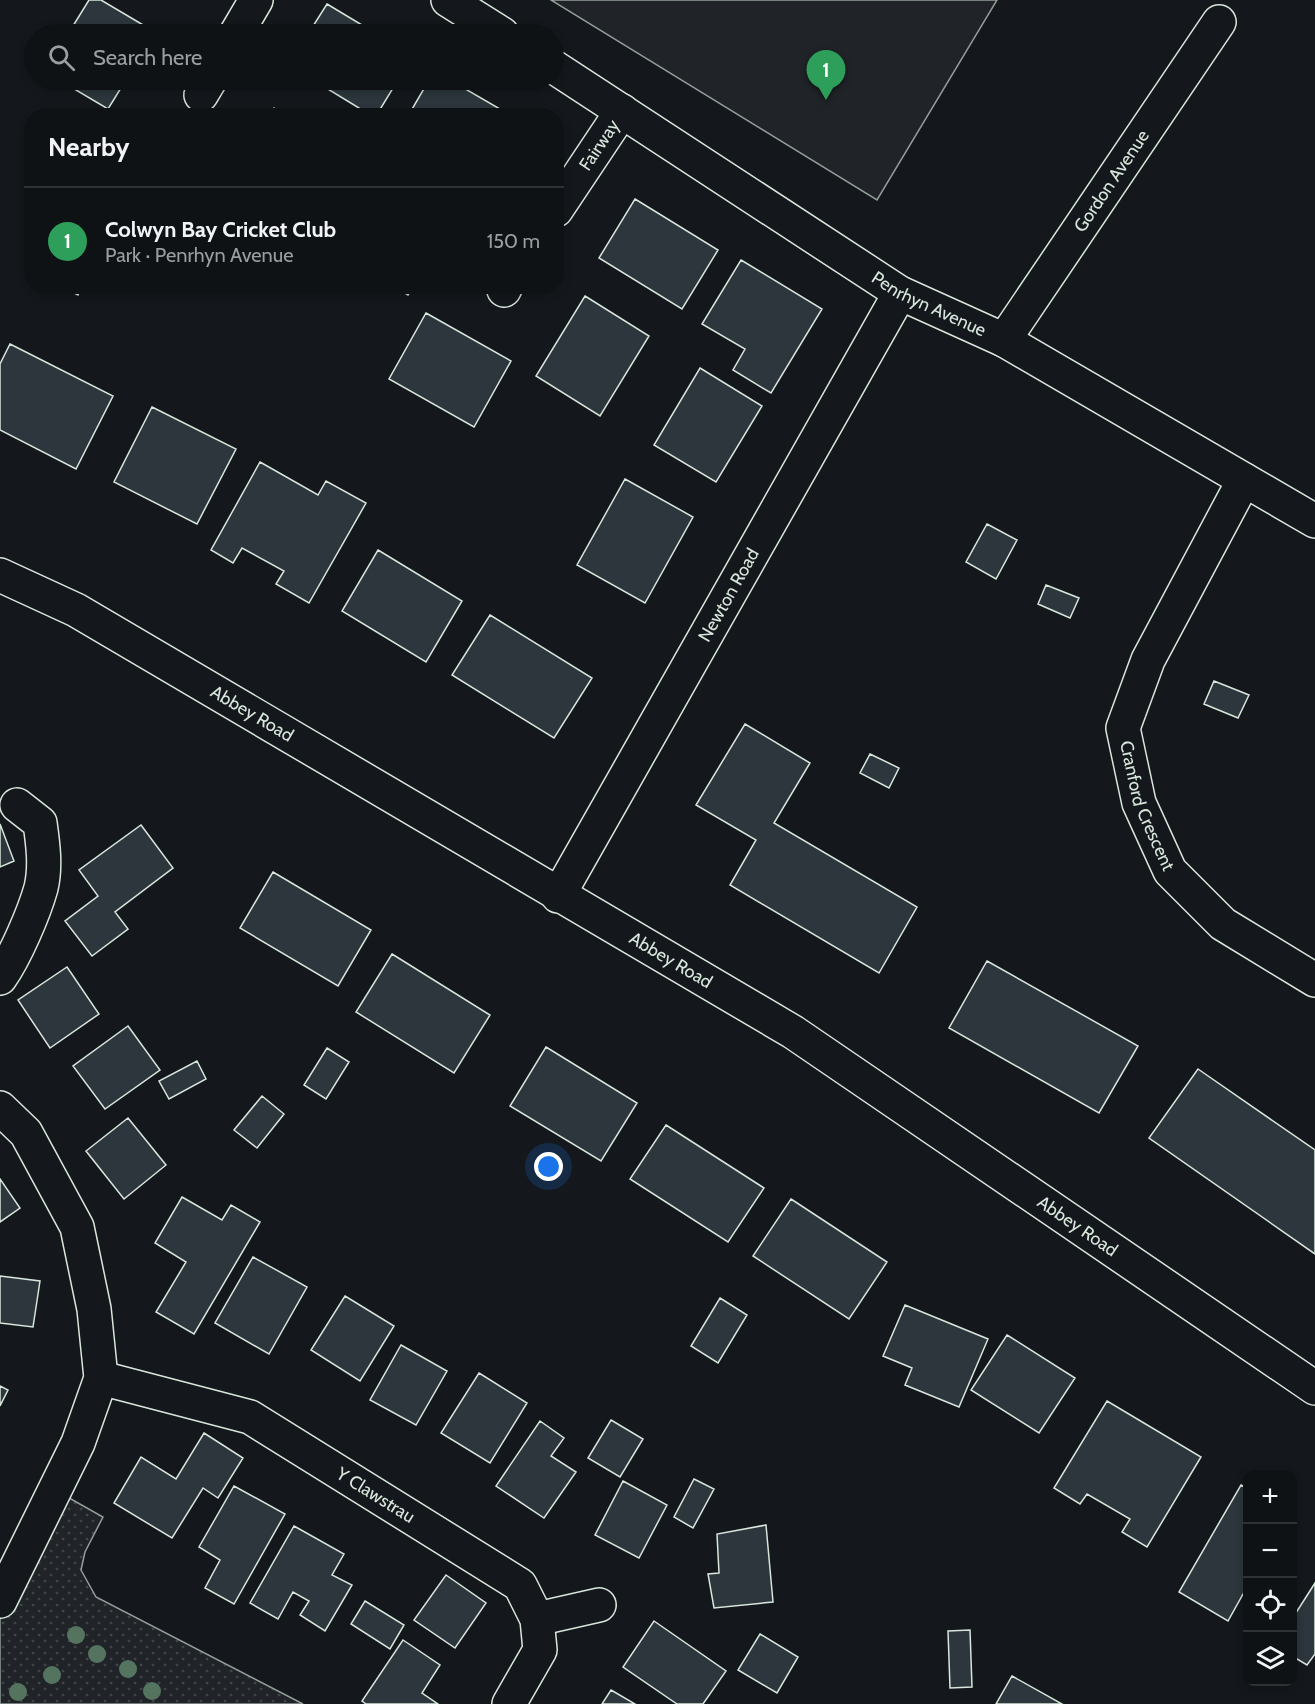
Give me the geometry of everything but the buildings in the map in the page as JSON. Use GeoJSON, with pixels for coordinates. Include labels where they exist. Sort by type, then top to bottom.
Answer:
{"type":"FeatureCollection","features":[{"type":"Feature","properties":{"kind":"street"},"geometry":{"type":"LineString","coordinates":[[242,24],[256,0]]}},
{"type":"Feature","properties":{"kind":"street"},"geometry":{"type":"LineString","coordinates":[[448,0],[486,24]]}},
{"type":"Feature","properties":{"kind":"street","name":"Gordon Avenue"},"geometry":{"type":"LineString","coordinates":[[1004,340],[1219,22]]}},
{"type":"Feature","properties":{"kind":"street","name":"Penrhyn Avenue"},"geometry":{"type":"LineString","coordinates":[[564,73],[900,293],[1004,340],[1315,521]]}},
{"type":"Feature","properties":{"kind":"street","name":"Fairway"},"geometry":{"type":"LineString","coordinates":[[564,198],[622,111]]}},
{"type":"Feature","properties":{"kind":"street","name":"Newton Road"},"geometry":{"type":"LineString","coordinates":[[558,896],[900,293]]}},
{"type":"Feature","properties":{"kind":"street","name":"Cranford Crescent"},"geometry":{"type":"LineString","coordinates":[[1244,480],[1148,660],[1123,729],[1139,803],[1170,871],[1223,924],[1315,980]]}},
{"type":"Feature","properties":{"kind":"street","name":"Abbey Road"},"geometry":{"type":"LineString","coordinates":[[0,575],[76,610],[558,896],[793,1032],[1315,1388]]}},
{"type":"Feature","properties":{"kind":"street"},"geometry":{"type":"LineString","coordinates":[[0,978],[10,964],[41,888],[44,852],[40,823],[17,805]]}},
{"type":"Feature","properties":{"kind":"street"},"geometry":{"type":"LineString","coordinates":[[0,1108],[26,1133],[77,1227],[94,1309],[101,1378],[78,1443],[0,1601]]}},
{"type":"Feature","properties":{"kind":"street","name":"Y Clawstrau"},"geometry":{"type":"LineString","coordinates":[[101,1378],[250,1418],[520,1585],[537,1619],[540,1650],[509,1704]]}},
{"type":"Feature","properties":{"kind":"street"},"geometry":{"type":"LineString","coordinates":[[537,1619],[599,1605]]}},
{"type":"Feature","properties":{"kind":"shaded area"},"geometry":{"type":"Polygon","coordinates":[[[551,0],[997,0],[877,200],[551,0]]]}},
{"type":"Feature","properties":{"kind":"shaded area"},"geometry":{"type":"Polygon","coordinates":[[[55,1490],[103,1517],[85,1552],[81,1570],[96,1597],[303,1704],[0,1704],[0,1601],[55,1490]]]}},
{"type":"Feature","properties":{"kind":"place","name":"Colwyn Bay Cricket Club"},"geometry":{"type":"Point","coordinates":[826,100]}}]}
